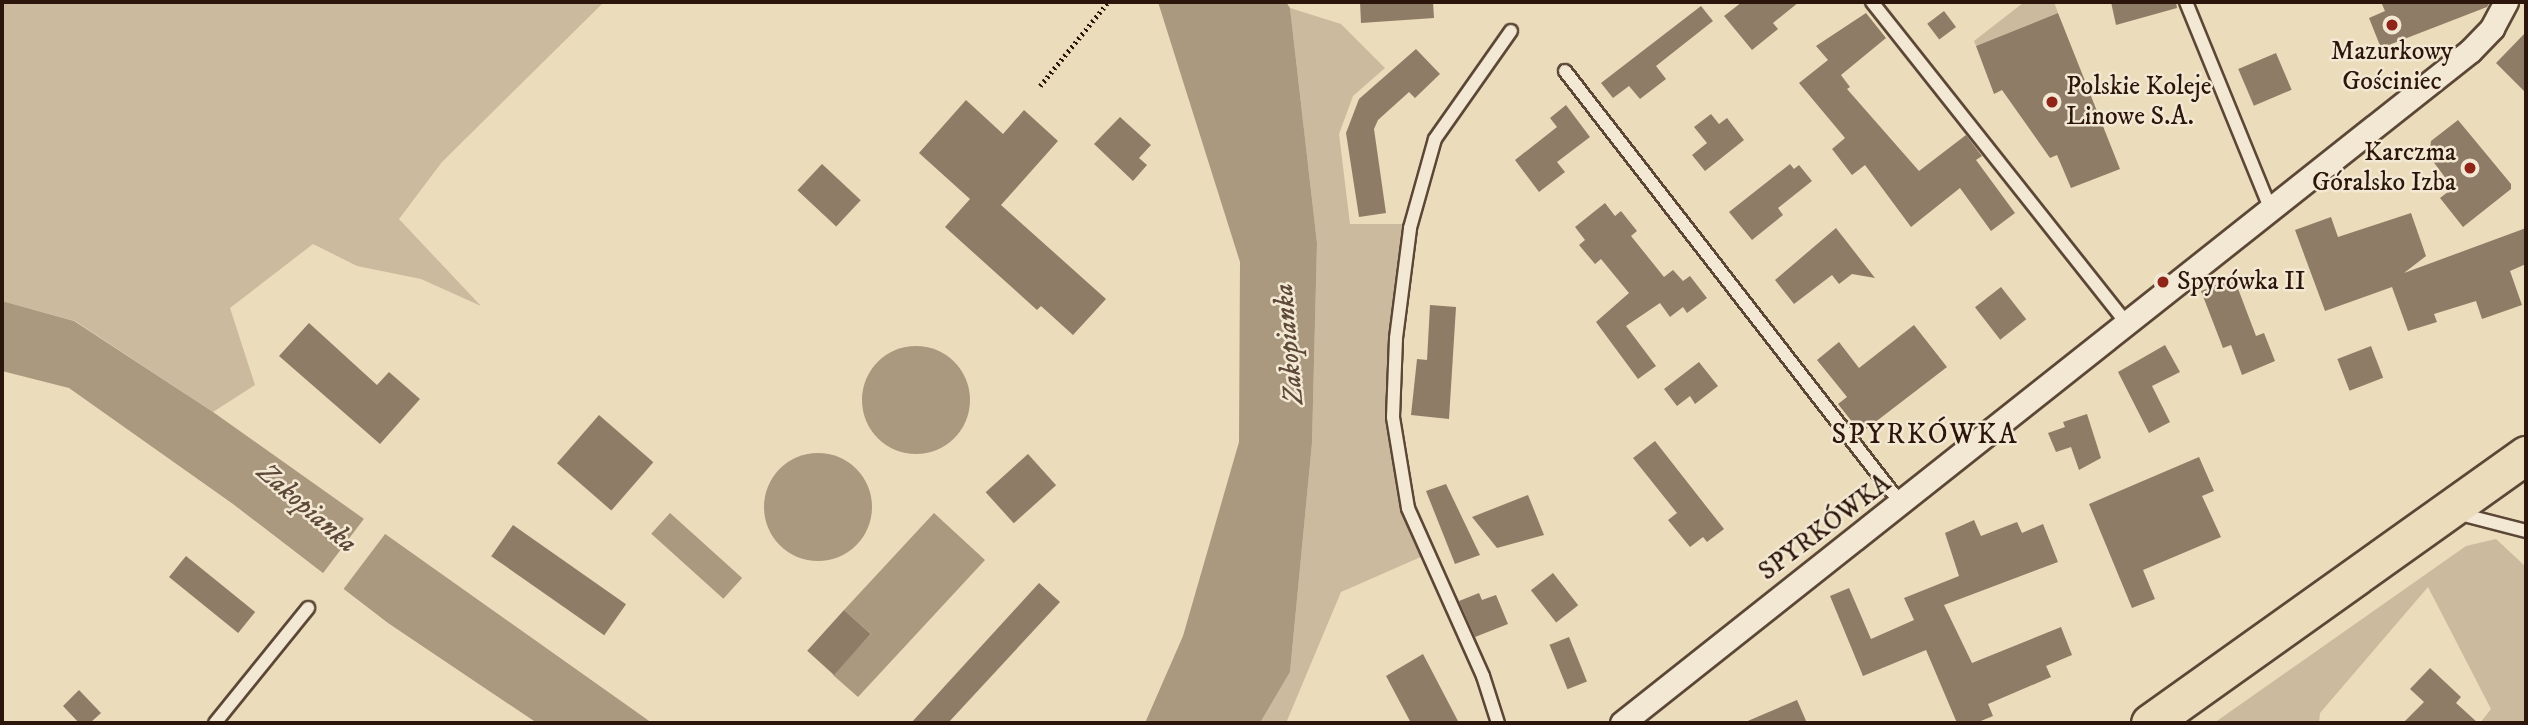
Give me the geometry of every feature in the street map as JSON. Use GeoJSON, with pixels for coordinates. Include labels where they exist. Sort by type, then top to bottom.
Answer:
{"type":"FeatureCollection","features":[{"type":"Feature","properties":{"kind":"main road"},"geometry":{"type":"LineString","coordinates":[[2150,723],[2526,456]]}},
{"type":"Feature","properties":{"kind":"street","name":"SPYRKÓWKA"},"geometry":{"type":"LineString","coordinates":[[1622,723],[1902,505],[2126,323],[2470,51],[2492,28],[2506,2]]}},
{"type":"Feature","properties":{"kind":"lane"},"geometry":{"type":"LineString","coordinates":[[1872,2],[2126,323]]}},
{"type":"Feature","properties":{"kind":"lane"},"geometry":{"type":"LineString","coordinates":[[2186,2],[2270,208]]}},
{"type":"Feature","properties":{"kind":"lane"},"geometry":{"type":"LineString","coordinates":[[1498,723],[1483,676],[1408,508],[1393,417],[1396,338],[1410,228],[1435,139],[1511,31]]}},
{"type":"Feature","properties":{"kind":"lane"},"geometry":{"type":"LineString","coordinates":[[1565,71],[1902,505]]}},
{"type":"Feature","properties":{"kind":"lane"},"geometry":{"type":"LineString","coordinates":[[2449,511],[2526,531]]}},
{"type":"Feature","properties":{"kind":"lane"},"geometry":{"type":"LineString","coordinates":[[215,723],[308,608]]}},
{"type":"Feature","properties":{"kind":"path"},"geometry":{"type":"LineString","coordinates":[[1040,86],[1108,2]]}},
{"type":"Feature","properties":{"kind":"shaded area"},"geometry":{"type":"Polygon","coordinates":[[[2,2],[604,2],[442,162],[399,219],[481,306],[421,279],[357,266],[313,244],[230,308],[255,385],[213,412],[75,321],[2,301],[2,2]]]}},
{"type":"Feature","properties":{"kind":"shaded area"},"geometry":{"type":"Polygon","coordinates":[[[2054,2],[2058,13],[1976,46],[1974,41],[2023,3],[2054,2]]]}},
{"type":"Feature","properties":{"kind":"shaded area"},"geometry":{"type":"Polygon","coordinates":[[[1290,8],[1341,24],[1385,68],[1353,96],[1339,134],[1350,224],[1404,224],[1387,376],[1398,495],[1423,556],[1341,592],[1286,723],[1260,723],[1290,672],[1312,443],[1317,243],[1290,8]]]}},
{"type":"Feature","properties":{"kind":"shaded area"},"geometry":{"type":"Polygon","coordinates":[[[2496,539],[2526,567],[2526,723],[2480,723],[2491,709],[2428,587],[2320,713],[2319,723],[2214,723],[2466,546],[2496,539]]]}},
{"type":"Feature","properties":{"kind":"water","name":"Zakopianka"},"geometry":{"type":"Polygon","coordinates":[[[1158,2],[1286,2],[1290,8],[1317,243],[1312,443],[1290,672],[1260,723],[1145,723],[1183,636],[1239,442],[1240,262],[1158,2]]]}},
{"type":"Feature","properties":{"kind":"water","name":"Zakopianka"},"geometry":{"type":"Polygon","coordinates":[[[2,301],[74,321],[213,412],[652,723],[537,723],[388,623],[233,504],[69,388],[2,371],[2,301]]]}},
{"type":"Feature","properties":{"kind":"water"},"geometry":{"type":"Polygon","coordinates":[[[916,346],[937,350],[954,362],[966,379],[970,400],[966,421],[954,438],[937,450],[916,454],[895,450],[878,438],[866,421],[862,400],[866,379],[878,362],[895,350],[916,346]]]}},
{"type":"Feature","properties":{"kind":"water"},"geometry":{"type":"Polygon","coordinates":[[[818,453],[839,457],[856,469],[868,486],[872,507],[868,528],[856,545],[839,557],[818,561],[797,557],[780,545],[768,528],[764,507],[768,486],[780,469],[797,457],[818,453]]]}},
{"type":"Feature","properties":{"kind":"water"},"geometry":{"type":"Polygon","coordinates":[[[670,513],[742,578],[723,599],[651,534],[670,513]]]}},
{"type":"Feature","properties":{"kind":"water"},"geometry":{"type":"Polygon","coordinates":[[[934,513],[985,560],[858,697],[833,675],[871,634],[844,610],[934,513]]]}},
{"type":"Feature","properties":{"kind":"pier"},"geometry":{"type":"Polygon","coordinates":[[[366,516],[387,532],[342,592],[321,576],[366,516]]]}},
{"type":"Feature","properties":{"kind":"building"},"geometry":{"type":"Polygon","coordinates":[[[1360,2],[1433,2],[1434,18],[1361,23],[1360,2]]]}},
{"type":"Feature","properties":{"kind":"building"},"geometry":{"type":"Polygon","coordinates":[[[1742,2],[1799,2],[1773,23],[1778,29],[1752,50],[1724,16],[1742,2]]]}},
{"type":"Feature","properties":{"kind":"building"},"geometry":{"type":"Polygon","coordinates":[[[2111,2],[2176,2],[2177,8],[2116,25],[2111,2]]]}},
{"type":"Feature","properties":{"kind":"building"},"geometry":{"type":"Polygon","coordinates":[[[2381,2],[2490,2],[2487,7],[2381,48],[2369,18],[2385,11],[2381,2]]]}},
{"type":"Feature","properties":{"kind":"building"},"geometry":{"type":"Polygon","coordinates":[[[1701,6],[1713,21],[1656,66],[1666,79],[1640,99],[1629,86],[1613,98],[1601,83],[1701,6]]]}},
{"type":"Feature","properties":{"kind":"building"},"geometry":{"type":"Polygon","coordinates":[[[1944,11],[1956,27],[1939,40],[1927,24],[1944,11]]]}},
{"type":"Feature","properties":{"kind":"building"},"geometry":{"type":"Polygon","coordinates":[[[1866,13],[1886,38],[1841,75],[1850,87],[1847,89],[1919,171],[1966,135],[1982,156],[1976,160],[2015,213],[1991,231],[1960,188],[1911,227],[1865,165],[1852,175],[1832,149],[1845,138],[1799,83],[1828,60],[1816,46],[1866,13]]]}},
{"type":"Feature","properties":{"kind":"building","name":"Polskie Koleje Linowe S.A."},"geometry":{"type":"Polygon","coordinates":[[[2058,13],[2120,169],[2071,188],[2057,155],[2050,158],[2002,90],[1994,94],[1976,46],[2058,13]]]}},
{"type":"Feature","properties":{"kind":"building"},"geometry":{"type":"Polygon","coordinates":[[[2526,32],[2526,93],[2496,63],[2526,32]]]}},
{"type":"Feature","properties":{"kind":"building"},"geometry":{"type":"Polygon","coordinates":[[[1416,49],[1440,74],[1415,98],[1409,92],[1378,120],[1374,129],[1386,213],[1359,217],[1346,133],[1359,99],[1416,49]]]}},
{"type":"Feature","properties":{"kind":"building"},"geometry":{"type":"Polygon","coordinates":[[[2276,53],[2292,90],[2254,106],[2238,69],[2276,53]]]}},
{"type":"Feature","properties":{"kind":"building"},"geometry":{"type":"Polygon","coordinates":[[[966,100],[1003,134],[1024,110],[1058,141],[1001,205],[1106,299],[1073,335],[1041,306],[1037,310],[945,227],[970,199],[919,153],[966,100]]]}},
{"type":"Feature","properties":{"kind":"building"},"geometry":{"type":"Polygon","coordinates":[[[1566,105],[1590,137],[1557,162],[1565,172],[1539,192],[1515,160],[1557,127],[1550,118],[1566,105]]]}},
{"type":"Feature","properties":{"kind":"building"},"geometry":{"type":"Polygon","coordinates":[[[1711,114],[1719,124],[1727,118],[1744,140],[1705,171],[1692,155],[1707,143],[1694,127],[1711,114]]]}},
{"type":"Feature","properties":{"kind":"building"},"geometry":{"type":"Polygon","coordinates":[[[1120,117],[1151,145],[1139,158],[1147,165],[1133,181],[1094,144],[1120,117]]]}},
{"type":"Feature","properties":{"kind":"building"},"geometry":{"type":"Polygon","coordinates":[[[2458,120],[2511,184],[2511,189],[2463,227],[2440,198],[2453,188],[2429,156],[2431,141],[2458,120]]]}},
{"type":"Feature","properties":{"kind":"building"},"geometry":{"type":"Polygon","coordinates":[[[822,164],[861,200],[836,226],[797,190],[822,164]]]}},
{"type":"Feature","properties":{"kind":"building"},"geometry":{"type":"Polygon","coordinates":[[[1790,164],[1794,169],[1799,165],[1812,181],[1778,208],[1783,215],[1752,240],[1729,212],[1790,164]]]}},
{"type":"Feature","properties":{"kind":"building"},"geometry":{"type":"Polygon","coordinates":[[[1605,203],[1615,216],[1621,211],[1637,231],[1631,236],[1664,277],[1673,270],[1683,281],[1690,276],[1707,298],[1687,313],[1683,307],[1670,317],[1660,303],[1626,326],[1656,366],[1638,379],[1596,322],[1629,293],[1601,259],[1595,264],[1579,245],[1585,240],[1575,227],[1605,203]]]}},
{"type":"Feature","properties":{"kind":"building"},"geometry":{"type":"Polygon","coordinates":[[[2411,213],[2426,256],[2404,273],[2526,228],[2526,264],[2510,271],[2522,305],[2482,319],[2476,301],[2434,314],[2437,322],[2408,331],[2392,287],[2325,311],[2295,230],[2331,217],[2338,237],[2411,213]]]}},
{"type":"Feature","properties":{"kind":"building"},"geometry":{"type":"Polygon","coordinates":[[[1836,228],[1875,278],[1852,274],[1839,284],[1832,275],[1794,304],[1775,280],[1836,228]]]}},
{"type":"Feature","properties":{"kind":"building"},"geometry":{"type":"Polygon","coordinates":[[[2234,278],[2256,336],[2264,333],[2275,361],[2242,375],[2231,345],[2223,348],[2201,291],[2234,278]]]}},
{"type":"Feature","properties":{"kind":"building"},"geometry":{"type":"Polygon","coordinates":[[[2001,287],[2026,319],[2000,340],[1975,307],[2001,287]]]}},
{"type":"Feature","properties":{"kind":"building"},"geometry":{"type":"Polygon","coordinates":[[[1430,305],[1456,307],[1449,419],[1411,415],[1417,359],[1427,360],[1430,305]]]}},
{"type":"Feature","properties":{"kind":"building"},"geometry":{"type":"Polygon","coordinates":[[[309,323],[377,385],[389,372],[420,399],[380,444],[279,356],[309,323]]]}},
{"type":"Feature","properties":{"kind":"building"},"geometry":{"type":"Polygon","coordinates":[[[1914,325],[1947,367],[1861,433],[1838,404],[1847,397],[1817,360],[1839,342],[1859,368],[1914,325]]]}},
{"type":"Feature","properties":{"kind":"building"},"geometry":{"type":"Polygon","coordinates":[[[2165,345],[2180,372],[2152,386],[2170,422],[2149,433],[2118,372],[2165,345]]]}},
{"type":"Feature","properties":{"kind":"building"},"geometry":{"type":"Polygon","coordinates":[[[2371,346],[2383,378],[2350,391],[2337,359],[2371,346]]]}},
{"type":"Feature","properties":{"kind":"building"},"geometry":{"type":"Polygon","coordinates":[[[1699,362],[1718,386],[1695,404],[1690,396],[1677,406],[1664,389],[1699,362]]]}},
{"type":"Feature","properties":{"kind":"building"},"geometry":{"type":"Polygon","coordinates":[[[2087,414],[2101,458],[2079,470],[2071,447],[2056,452],[2048,433],[2065,427],[2063,422],[2087,414]]]}},
{"type":"Feature","properties":{"kind":"building"},"geometry":{"type":"Polygon","coordinates":[[[599,415],[653,462],[611,511],[557,463],[599,415]]]}},
{"type":"Feature","properties":{"kind":"building"},"geometry":{"type":"Polygon","coordinates":[[[1655,441],[1724,529],[1707,542],[1703,537],[1690,547],[1668,520],[1677,513],[1633,458],[1655,441]]]}},
{"type":"Feature","properties":{"kind":"building"},"geometry":{"type":"Polygon","coordinates":[[[1028,454],[1056,485],[1014,523],[986,492],[1028,454]]]}},
{"type":"Feature","properties":{"kind":"building"},"geometry":{"type":"Polygon","coordinates":[[[2199,457],[2214,491],[2202,496],[2221,537],[2143,570],[2155,599],[2132,608],[2089,504],[2199,457]]]}},
{"type":"Feature","properties":{"kind":"building"},"geometry":{"type":"Polygon","coordinates":[[[1446,484],[1480,555],[1455,564],[1426,491],[1446,484]]]}},
{"type":"Feature","properties":{"kind":"building"},"geometry":{"type":"Polygon","coordinates":[[[1528,495],[1544,535],[1497,548],[1472,517],[1528,495]]]}},
{"type":"Feature","properties":{"kind":"building"},"geometry":{"type":"Polygon","coordinates":[[[1974,520],[1981,536],[2017,522],[2022,533],[2043,524],[2058,562],[1944,605],[1972,663],[2061,627],[2072,655],[2046,666],[2051,677],[1988,704],[1993,716],[1976,723],[1957,723],[1926,650],[1863,676],[1830,596],[1849,588],[1871,639],[1914,620],[1904,598],[1959,576],[1945,533],[1974,520]]]}},
{"type":"Feature","properties":{"kind":"building"},"geometry":{"type":"Polygon","coordinates":[[[513,525],[626,604],[604,635],[491,556],[513,525]]]}},
{"type":"Feature","properties":{"kind":"building"},"geometry":{"type":"Polygon","coordinates":[[[186,556],[255,612],[238,633],[169,577],[186,556]]]}},
{"type":"Feature","properties":{"kind":"building"},"geometry":{"type":"Polygon","coordinates":[[[1553,573],[1578,605],[1556,623],[1531,590],[1553,573]]]}},
{"type":"Feature","properties":{"kind":"building"},"geometry":{"type":"Polygon","coordinates":[[[1039,583],[1060,602],[948,723],[911,723],[1039,583]]]}},
{"type":"Feature","properties":{"kind":"building"},"geometry":{"type":"Polygon","coordinates":[[[1479,593],[1482,600],[1496,595],[1508,624],[1475,637],[1459,601],[1479,593]]]}},
{"type":"Feature","properties":{"kind":"building"},"geometry":{"type":"Polygon","coordinates":[[[844,610],[871,634],[834,675],[807,651],[844,610]]]}},
{"type":"Feature","properties":{"kind":"building"},"geometry":{"type":"Polygon","coordinates":[[[1569,637],[1587,682],[1568,689],[1550,645],[1569,637]]]}},
{"type":"Feature","properties":{"kind":"building"},"geometry":{"type":"Polygon","coordinates":[[[1423,654],[1459,723],[1411,723],[1386,676],[1423,654]]]}},
{"type":"Feature","properties":{"kind":"building"},"geometry":{"type":"Polygon","coordinates":[[[2430,668],[2461,697],[2456,703],[2478,723],[2403,723],[2424,702],[2410,689],[2430,668]]]}},
{"type":"Feature","properties":{"kind":"building"},"geometry":{"type":"Polygon","coordinates":[[[79,690],[101,713],[90,723],[79,723],[63,706],[79,690]]]}},
{"type":"Feature","properties":{"kind":"building"},"geometry":{"type":"Polygon","coordinates":[[[1797,700],[1807,723],[1743,723],[1797,700]]]}},
{"type":"Feature","properties":{"kind":"place","name":"Mazurkowy Gościniec"},"geometry":{"type":"Point","coordinates":[2392,25]}},
{"type":"Feature","properties":{"kind":"place","name":"Polskie Koleje Linowe S.A."},"geometry":{"type":"Point","coordinates":[2052,102]}},
{"type":"Feature","properties":{"kind":"place","name":"Karczma Góralsko Izba"},"geometry":{"type":"Point","coordinates":[2470,168]}},
{"type":"Feature","properties":{"kind":"place","name":"Spyrówka II"},"geometry":{"type":"Point","coordinates":[2163,282]}},
{"type":"Feature","properties":{"kind":"district","name":"SPYRKÓWKA"},"geometry":{"type":"Point","coordinates":[1925,435]}}]}
